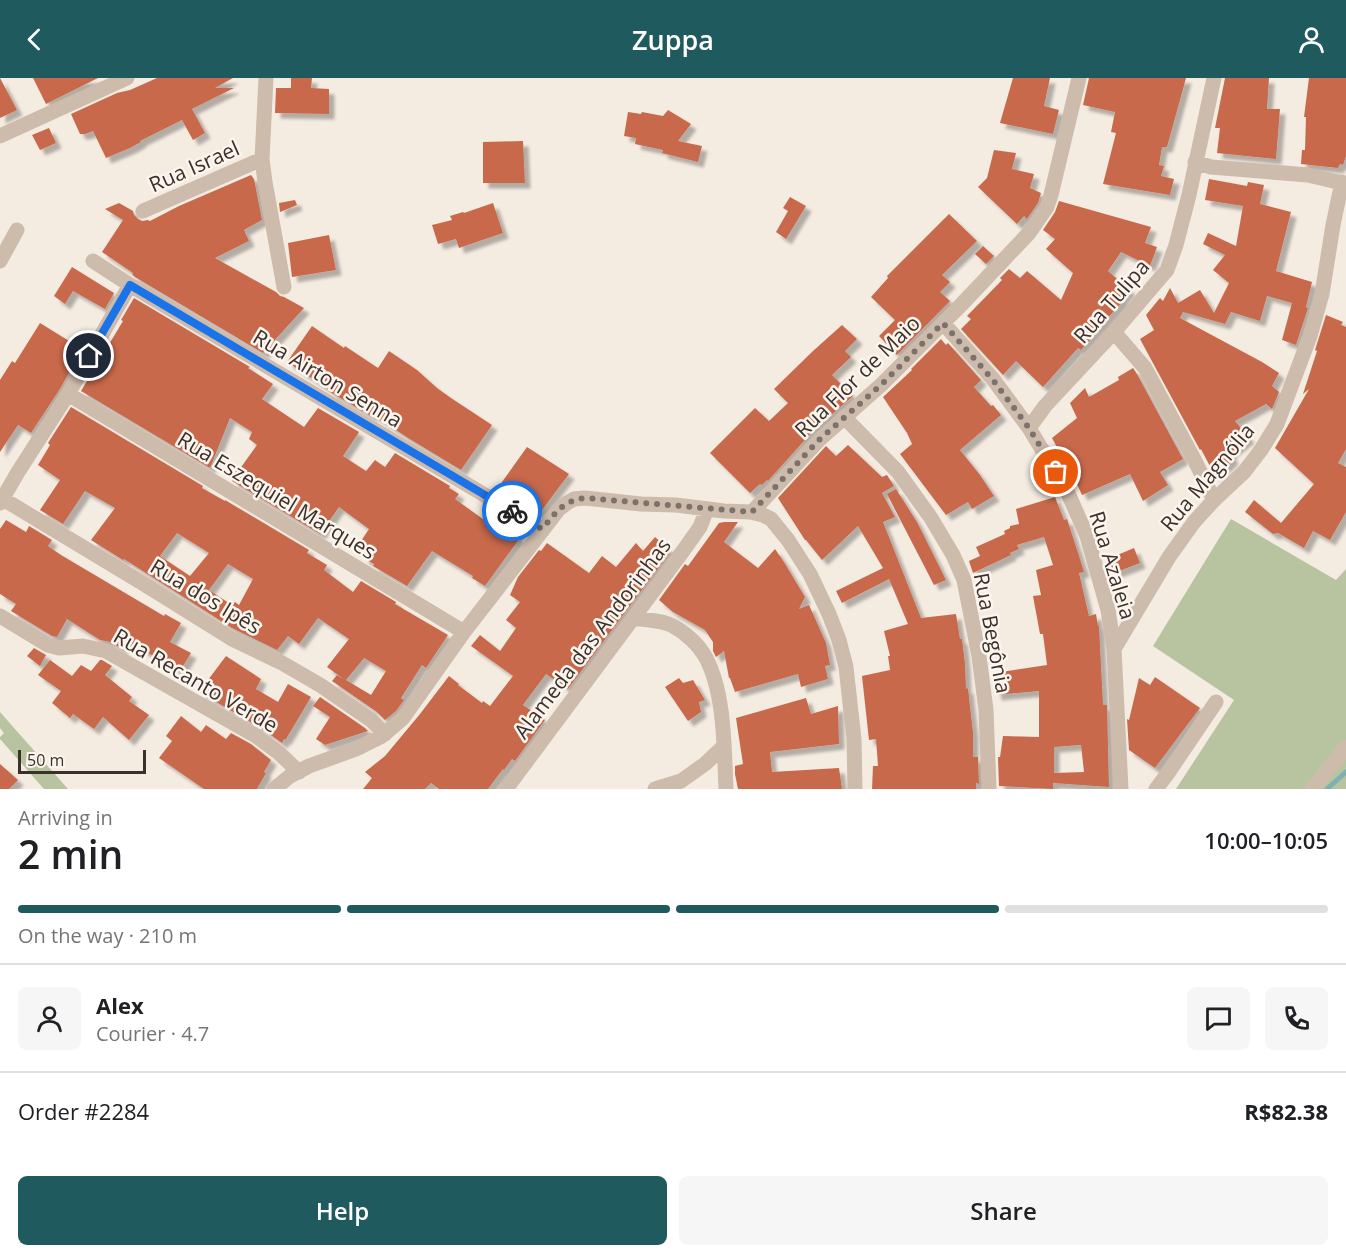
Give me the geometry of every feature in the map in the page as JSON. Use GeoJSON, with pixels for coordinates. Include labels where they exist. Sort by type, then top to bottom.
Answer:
{"type":"FeatureCollection","features":[{"type":"Feature","properties":{"kind":"street"},"geometry":{"type":"LineString","coordinates":[[0,136],[127,78]]}},
{"type":"Feature","properties":{"kind":"street"},"geometry":{"type":"LineString","coordinates":[[266,78],[262,159],[284,287]]}},
{"type":"Feature","properties":{"kind":"street","name":"Rua Flor de Maio"},"geometry":{"type":"LineString","coordinates":[[752,512],[819,440],[881,385],[1029,233],[1047,207],[1079,78]]}},
{"type":"Feature","properties":{"kind":"street","name":"Rua Tulipa"},"geometry":{"type":"LineString","coordinates":[[1029,428],[1045,405],[1114,332],[1167,270],[1189,195],[1214,78]]}},
{"type":"Feature","properties":{"kind":"street","name":"Rua Israel"},"geometry":{"type":"LineString","coordinates":[[143,211],[262,159]]}},
{"type":"Feature","properties":{"kind":"street"},"geometry":{"type":"LineString","coordinates":[[1195,162],[1211,166],[1308,175],[1344,183]]}},
{"type":"Feature","properties":{"kind":"street","name":"Rua Magnólia"},"geometry":{"type":"LineString","coordinates":[[1114,649],[1169,557],[1194,522],[1244,472],[1277,424],[1310,336],[1322,294],[1333,225],[1344,183]]}},
{"type":"Feature","properties":{"kind":"street"},"geometry":{"type":"LineString","coordinates":[[0,261],[17,230]]}},
{"type":"Feature","properties":{"kind":"street","name":"Rua Airton Senna"},"geometry":{"type":"LineString","coordinates":[[93,261],[542,529]]}},
{"type":"Feature","properties":{"kind":"street"},"geometry":{"type":"LineString","coordinates":[[1,501],[68,394],[130,285]]}},
{"type":"Feature","properties":{"kind":"street","name":"Rua Azaleia"},"geometry":{"type":"LineString","coordinates":[[943,323],[993,380],[1029,428],[1066,491],[1087,537],[1108,610],[1114,649],[1121,789]]}},
{"type":"Feature","properties":{"kind":"street"},"geometry":{"type":"LineString","coordinates":[[1114,332],[1145,368],[1214,500]]}},
{"type":"Feature","properties":{"kind":"street","name":"Rua Eszequiel Marques"},"geometry":{"type":"LineString","coordinates":[[68,394],[464,632]]}},
{"type":"Feature","properties":{"kind":"street","name":"Rua Begônia"},"geometry":{"type":"LineString","coordinates":[[844,417],[898,472],[931,518],[953,555],[964,580],[979,656],[986,710],[989,789]]}},
{"type":"Feature","properties":{"kind":"street"},"geometry":{"type":"LineString","coordinates":[[274,789],[290,776],[309,766],[356,749],[385,734],[403,718],[464,632],[542,529],[567,503],[574,499],[585,498],[752,512],[771,519],[810,574],[839,640],[846,667],[854,739],[855,789]]}},
{"type":"Feature","properties":{"kind":"street","name":"Rua dos Ipês"},"geometry":{"type":"LineString","coordinates":[[1,501],[144,584],[232,639],[282,663],[320,685],[371,720],[385,734]]}},
{"type":"Feature","properties":{"kind":"street","name":"Alameda das Andorinhas"},"geometry":{"type":"LineString","coordinates":[[506,789],[683,551],[700,526],[707,509]]}},
{"type":"Feature","properties":{"kind":"street","name":"Rua Recanto Verde"},"geometry":{"type":"LineString","coordinates":[[0,616],[48,645],[59,648],[83,646],[106,651],[256,736],[299,772]]}},
{"type":"Feature","properties":{"kind":"street"},"geometry":{"type":"LineString","coordinates":[[633,618],[672,625],[688,637],[705,656],[716,682],[724,746],[726,789]]}},
{"type":"Feature","properties":{"kind":"street"},"geometry":{"type":"LineString","coordinates":[[1156,789],[1216,702]]}},
{"type":"Feature","properties":{"kind":"street"},"geometry":{"type":"LineString","coordinates":[[655,789],[681,781],[705,764],[724,746]]}},
{"type":"Feature","properties":{"kind":"street"},"geometry":{"type":"LineString","coordinates":[[1312,789],[1346,747]]}},
{"type":"Feature","properties":{"kind":"green space"},"geometry":{"type":"Polygon","coordinates":[[[1231,519],[1336,580],[1346,569],[1346,789],[1176,789],[1234,700],[1153,646],[1231,519]]]}},
{"type":"Feature","properties":{"kind":"green space"},"geometry":{"type":"Polygon","coordinates":[[[0,712],[68,789],[44,789],[0,739],[4,733],[0,728],[0,712]]]}},
{"type":"Feature","properties":{"kind":"building"},"geometry":{"type":"Polygon","coordinates":[[[0,78],[17,110],[0,118],[0,78]]]}},
{"type":"Feature","properties":{"kind":"building"},"geometry":{"type":"Polygon","coordinates":[[[33,78],[98,78],[46,104],[33,78]]]}},
{"type":"Feature","properties":{"kind":"building"},"geometry":{"type":"Polygon","coordinates":[[[157,78],[233,78],[215,88],[234,88],[192,109],[205,133],[193,140],[182,120],[106,158],[93,131],[80,134],[71,114],[157,78]]]}},
{"type":"Feature","properties":{"kind":"building"},"geometry":{"type":"Polygon","coordinates":[[[291,78],[312,78],[311,88],[329,89],[329,114],[275,113],[276,88],[291,88],[291,78]]]}},
{"type":"Feature","properties":{"kind":"building"},"geometry":{"type":"Polygon","coordinates":[[[1013,78],[1050,78],[1044,106],[1059,110],[1053,134],[1000,123],[1013,78]]]}},
{"type":"Feature","properties":{"kind":"building"},"geometry":{"type":"Polygon","coordinates":[[[1089,78],[1186,78],[1167,147],[1162,147],[1159,165],[1164,166],[1161,176],[1174,179],[1170,195],[1103,184],[1116,133],[1111,132],[1115,112],[1083,105],[1089,78]]]}},
{"type":"Feature","properties":{"kind":"building"},"geometry":{"type":"Polygon","coordinates":[[[1225,78],[1269,78],[1267,109],[1280,109],[1276,159],[1217,153],[1220,128],[1215,128],[1225,78]]]}},
{"type":"Feature","properties":{"kind":"building"},"geometry":{"type":"Polygon","coordinates":[[[1309,78],[1346,78],[1346,156],[1343,165],[1340,164],[1338,168],[1301,164],[1302,150],[1305,150],[1306,117],[1304,117],[1309,78]]]}},
{"type":"Feature","properties":{"kind":"building"},"geometry":{"type":"Polygon","coordinates":[[[668,110],[691,124],[678,141],[702,146],[698,162],[662,153],[663,150],[635,144],[636,138],[624,136],[628,112],[663,116],[668,110]]]}},
{"type":"Feature","properties":{"kind":"building"},"geometry":{"type":"Polygon","coordinates":[[[49,128],[56,143],[40,150],[32,135],[49,128]]]}},
{"type":"Feature","properties":{"kind":"building"},"geometry":{"type":"Polygon","coordinates":[[[523,141],[525,183],[483,183],[483,142],[523,141]]]}},
{"type":"Feature","properties":{"kind":"building"},"geometry":{"type":"Polygon","coordinates":[[[994,150],[1016,153],[1012,169],[1034,174],[1030,188],[1041,193],[1038,203],[1027,219],[1024,216],[1017,224],[978,187],[987,178],[994,150]]]}},
{"type":"Feature","properties":{"kind":"building"},"geometry":{"type":"Polygon","coordinates":[[[251,175],[254,179],[262,220],[244,230],[249,241],[215,258],[304,308],[263,353],[135,277],[133,273],[102,252],[123,220],[105,209],[119,203],[133,211],[138,219],[150,221],[251,175]]]}},
{"type":"Feature","properties":{"kind":"building"},"geometry":{"type":"Polygon","coordinates":[[[1209,179],[1247,186],[1248,182],[1264,185],[1260,204],[1291,212],[1276,271],[1312,282],[1306,307],[1308,308],[1296,345],[1282,340],[1292,303],[1267,296],[1260,321],[1231,312],[1225,324],[1183,312],[1180,318],[1279,373],[1272,386],[1279,392],[1272,409],[1266,404],[1235,421],[1249,438],[1230,453],[1233,459],[1215,476],[1140,339],[1154,330],[1146,315],[1160,298],[1163,301],[1170,288],[1178,303],[1200,290],[1214,313],[1229,283],[1213,270],[1225,255],[1203,244],[1208,233],[1236,246],[1243,206],[1205,200],[1209,179]]]}},
{"type":"Feature","properties":{"kind":"building"},"geometry":{"type":"Polygon","coordinates":[[[790,197],[806,206],[786,239],[776,232],[788,211],[783,208],[790,197]]]}},
{"type":"Feature","properties":{"kind":"building"},"geometry":{"type":"Polygon","coordinates":[[[295,200],[297,205],[280,212],[279,203],[295,200]]]}},
{"type":"Feature","properties":{"kind":"building"},"geometry":{"type":"Polygon","coordinates":[[[1059,201],[1151,227],[1145,243],[1157,247],[1150,266],[1121,252],[1108,271],[1130,290],[1090,340],[1081,350],[1078,348],[1043,387],[1016,361],[1003,375],[961,329],[971,319],[967,316],[1002,280],[1000,278],[1009,269],[1020,278],[1027,271],[1061,300],[1073,273],[1046,249],[1055,239],[1043,230],[1055,212],[1059,201]]]}},
{"type":"Feature","properties":{"kind":"building"},"geometry":{"type":"Polygon","coordinates":[[[493,203],[503,233],[459,248],[456,239],[438,244],[432,225],[452,220],[450,216],[493,203]]]}},
{"type":"Feature","properties":{"kind":"building"},"geometry":{"type":"Polygon","coordinates":[[[949,214],[977,241],[942,275],[950,282],[940,292],[950,301],[897,355],[879,336],[895,320],[871,297],[888,278],[887,276],[949,214]]]}},
{"type":"Feature","properties":{"kind":"building"},"geometry":{"type":"Polygon","coordinates":[[[329,235],[336,270],[292,277],[288,243],[329,235]]]}},
{"type":"Feature","properties":{"kind":"building"},"geometry":{"type":"Polygon","coordinates":[[[983,246],[994,256],[986,264],[975,254],[983,246]]]}},
{"type":"Feature","properties":{"kind":"building"},"geometry":{"type":"Polygon","coordinates":[[[72,267],[114,293],[105,309],[73,291],[65,304],[54,296],[72,267]]]}},
{"type":"Feature","properties":{"kind":"building"},"geometry":{"type":"Polygon","coordinates":[[[134,298],[250,367],[248,368],[273,384],[262,399],[304,427],[318,408],[359,432],[343,456],[366,471],[375,460],[385,467],[395,453],[450,486],[449,488],[459,494],[455,499],[487,522],[492,514],[520,531],[516,536],[520,538],[485,586],[432,551],[407,586],[363,558],[370,548],[361,541],[369,529],[339,507],[320,534],[232,481],[237,468],[239,470],[257,445],[249,439],[252,432],[230,418],[210,468],[81,391],[123,321],[121,320],[134,298]]]}},
{"type":"Feature","properties":{"kind":"building"},"geometry":{"type":"Polygon","coordinates":[[[1326,315],[1343,322],[1341,325],[1346,327],[1346,449],[1338,463],[1346,467],[1346,512],[1330,540],[1313,531],[1304,548],[1278,533],[1273,534],[1245,512],[1254,500],[1281,523],[1314,484],[1275,448],[1309,389],[1303,394],[1326,315]]]}},
{"type":"Feature","properties":{"kind":"building"},"geometry":{"type":"Polygon","coordinates":[[[40,323],[82,349],[60,389],[31,433],[18,425],[0,452],[0,380],[12,361],[15,363],[40,323]]]}},
{"type":"Feature","properties":{"kind":"building"},"geometry":{"type":"Polygon","coordinates":[[[842,325],[857,339],[845,351],[851,357],[832,375],[853,396],[812,432],[768,481],[760,484],[750,493],[710,453],[755,408],[769,421],[788,403],[774,389],[842,325]]]}},
{"type":"Feature","properties":{"kind":"building"},"geometry":{"type":"Polygon","coordinates":[[[312,326],[378,368],[389,351],[417,370],[437,388],[492,425],[461,470],[375,416],[371,416],[330,392],[287,362],[312,326]]]}},
{"type":"Feature","properties":{"kind":"building"},"geometry":{"type":"Polygon","coordinates":[[[941,339],[946,345],[948,343],[981,380],[974,387],[1001,415],[960,450],[994,496],[972,509],[968,502],[946,515],[900,454],[912,444],[883,397],[941,339]]]}},
{"type":"Feature","properties":{"kind":"building"},"geometry":{"type":"Polygon","coordinates":[[[1133,368],[1183,459],[1160,472],[1168,485],[1143,501],[1130,474],[1082,495],[1052,438],[1077,418],[1070,403],[1085,388],[1089,397],[1119,380],[1118,377],[1133,368]]]}},
{"type":"Feature","properties":{"kind":"building"},"geometry":{"type":"Polygon","coordinates":[[[71,407],[203,486],[202,488],[309,550],[307,553],[327,565],[324,570],[353,592],[361,581],[448,635],[426,668],[422,665],[401,698],[404,700],[396,711],[385,720],[332,681],[337,675],[345,680],[327,667],[349,639],[318,618],[299,644],[288,636],[277,650],[232,628],[91,540],[115,508],[85,491],[63,524],[40,510],[60,480],[38,465],[50,445],[48,443],[71,407]],[[177,533],[160,556],[190,576],[209,553],[177,533]],[[228,564],[209,590],[232,605],[235,602],[239,605],[253,579],[228,564]],[[364,658],[346,680],[371,695],[386,671],[364,658]]]}},
{"type":"Feature","properties":{"kind":"building"},"geometry":{"type":"Polygon","coordinates":[[[848,445],[882,477],[887,475],[894,486],[882,493],[895,517],[883,522],[921,618],[956,614],[960,639],[962,639],[966,689],[968,688],[973,757],[978,757],[979,784],[976,783],[976,789],[872,789],[873,766],[878,766],[876,739],[869,740],[862,676],[890,670],[888,656],[890,656],[884,631],[908,624],[889,579],[842,603],[836,591],[883,568],[858,526],[822,560],[805,540],[778,498],[826,446],[836,456],[848,445]]]}},
{"type":"Feature","properties":{"kind":"building"},"geometry":{"type":"Polygon","coordinates":[[[527,447],[569,474],[538,513],[532,512],[497,489],[527,447]]]}},
{"type":"Feature","properties":{"kind":"building"},"geometry":{"type":"Polygon","coordinates":[[[896,489],[917,522],[946,580],[934,585],[887,494],[896,489]]]}},
{"type":"Feature","properties":{"kind":"building"},"geometry":{"type":"Polygon","coordinates":[[[1055,497],[1064,520],[1067,519],[1084,572],[1079,573],[1089,616],[1096,614],[1099,626],[1103,705],[1107,705],[1109,787],[1053,783],[1053,789],[999,786],[998,757],[1000,757],[1003,736],[1039,737],[1039,691],[996,695],[994,673],[1047,665],[1043,634],[1040,634],[1033,596],[1041,595],[1036,570],[1053,565],[1044,537],[1017,545],[1019,549],[1010,553],[1011,555],[973,573],[969,561],[980,556],[976,547],[1005,534],[1004,531],[1010,526],[1019,524],[1016,509],[1055,497]],[[1081,745],[1054,747],[1054,773],[1084,772],[1081,745]]]}},
{"type":"Feature","properties":{"kind":"building"},"geometry":{"type":"Polygon","coordinates":[[[6,520],[26,532],[29,526],[52,540],[48,546],[61,555],[164,616],[165,614],[181,623],[170,642],[191,653],[180,671],[127,641],[122,649],[111,642],[100,640],[67,619],[57,637],[11,611],[16,604],[0,594],[0,529],[6,520]]]}},
{"type":"Feature","properties":{"kind":"building"},"geometry":{"type":"Polygon","coordinates":[[[738,522],[724,542],[758,568],[775,549],[784,562],[805,597],[799,609],[809,605],[826,643],[830,665],[825,666],[828,679],[801,687],[798,674],[735,692],[729,678],[724,651],[716,657],[713,642],[705,630],[673,612],[659,600],[685,564],[688,566],[719,523],[738,522]]]}},
{"type":"Feature","properties":{"kind":"building"},"geometry":{"type":"Polygon","coordinates":[[[655,537],[671,551],[568,689],[546,674],[523,705],[545,720],[515,761],[512,759],[488,789],[439,789],[431,783],[425,789],[363,789],[372,778],[365,772],[385,756],[449,676],[482,703],[483,701],[490,706],[513,676],[471,646],[480,635],[500,651],[516,628],[506,620],[520,602],[510,595],[518,577],[547,543],[589,573],[602,556],[616,567],[636,543],[643,551],[655,537]]]}},
{"type":"Feature","properties":{"kind":"building"},"geometry":{"type":"Polygon","coordinates":[[[1134,548],[1140,563],[1114,573],[1108,559],[1134,548]]]}},
{"type":"Feature","properties":{"kind":"building"},"geometry":{"type":"Polygon","coordinates":[[[34,648],[46,655],[40,666],[27,656],[34,648]]]}},
{"type":"Feature","properties":{"kind":"building"},"geometry":{"type":"Polygon","coordinates":[[[226,656],[261,679],[256,689],[278,702],[288,684],[311,697],[282,743],[199,692],[226,656]]]}},
{"type":"Feature","properties":{"kind":"building"},"geometry":{"type":"Polygon","coordinates":[[[50,660],[72,676],[81,665],[91,671],[102,660],[112,666],[105,675],[132,697],[129,701],[149,715],[129,740],[103,717],[94,729],[73,714],[70,718],[52,703],[61,691],[38,675],[50,660]]]}},
{"type":"Feature","properties":{"kind":"building"},"geometry":{"type":"Polygon","coordinates":[[[1155,677],[1200,708],[1155,768],[1129,750],[1127,719],[1129,720],[1139,678],[1150,685],[1155,677]]]}},
{"type":"Feature","properties":{"kind":"building"},"geometry":{"type":"Polygon","coordinates":[[[679,678],[683,683],[693,680],[705,700],[699,702],[701,712],[688,721],[665,687],[679,678]]]}},
{"type":"Feature","properties":{"kind":"building"},"geometry":{"type":"Polygon","coordinates":[[[320,697],[368,731],[325,745],[316,739],[330,717],[313,706],[320,697]]]}},
{"type":"Feature","properties":{"kind":"building"},"geometry":{"type":"Polygon","coordinates":[[[806,698],[811,714],[838,706],[839,744],[770,752],[772,772],[839,768],[842,789],[738,789],[735,766],[743,764],[736,718],[806,698]]]}},
{"type":"Feature","properties":{"kind":"building"},"geometry":{"type":"Polygon","coordinates":[[[181,716],[201,732],[206,725],[226,739],[231,733],[251,744],[271,760],[257,789],[204,789],[159,758],[172,741],[166,736],[181,716]]]}},
{"type":"Feature","properties":{"kind":"building"},"geometry":{"type":"Polygon","coordinates":[[[0,764],[18,780],[9,789],[0,789],[0,764]]]}},
{"type":"Feature","properties":{"kind":"waterway"},"geometry":{"type":"LineString","coordinates":[[1327,789],[1346,772]]}},
{"type":"Feature","properties":{"kind":"way so far"},"geometry":{"type":"LineString","coordinates":[[512,511],[542,529],[567,503],[574,499],[585,498],[752,512],[819,440],[881,385],[943,323],[993,380],[1029,428],[1056,472]]}},
{"type":"Feature","properties":{"kind":"route"},"geometry":{"type":"LineString","coordinates":[[89,356],[130,285],[512,511]]}}]}
